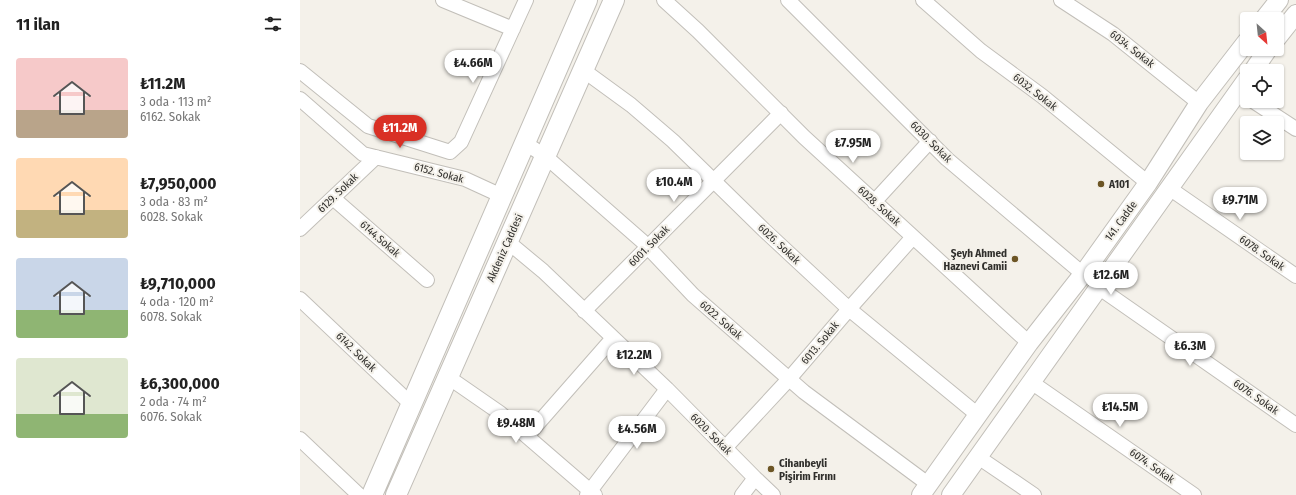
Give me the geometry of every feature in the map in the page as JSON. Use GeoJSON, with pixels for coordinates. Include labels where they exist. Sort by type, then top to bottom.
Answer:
{"type":"FeatureCollection","features":[{"type":"Feature","properties":{"kind":"main road","name":"Akdeniz Caddesi"},"geometry":{"type":"LineString","coordinates":[[372,495],[587,0]]}},
{"type":"Feature","properties":{"kind":"main road","name":"Akdeniz Caddesi"},"geometry":{"type":"LineString","coordinates":[[396,495],[614,0]]}},
{"type":"Feature","properties":{"kind":"street"},"geometry":{"type":"LineString","coordinates":[[443,0],[513,29]]}},
{"type":"Feature","properties":{"kind":"street"},"geometry":{"type":"LineString","coordinates":[[300,70],[368,126],[450,152],[461,142],[526,0]]}},
{"type":"Feature","properties":{"kind":"street","name":"6028. Sokak"},"geometry":{"type":"LineString","coordinates":[[664,0],[698,31],[804,137],[1029,343]]}},
{"type":"Feature","properties":{"kind":"street","name":"6030. Sokak"},"geometry":{"type":"LineString","coordinates":[[788,0],[947,159],[1082,274]]}},
{"type":"Feature","properties":{"kind":"street","name":"6032. Sokak"},"geometry":{"type":"LineString","coordinates":[[923,0],[981,51],[1042,96],[1148,183]]}},
{"type":"Feature","properties":{"kind":"street","name":"6034. Sokak"},"geometry":{"type":"LineString","coordinates":[[1061,0],[1114,34],[1199,104]]}},
{"type":"Feature","properties":{"kind":"street"},"geometry":{"type":"LineString","coordinates":[[1270,12],[1279,0]]}},
{"type":"Feature","properties":{"kind":"street"},"geometry":{"type":"LineString","coordinates":[[1284,29],[1296,14]]}},
{"type":"Feature","properties":{"kind":"street","name":"141. Cadde"},"geometry":{"type":"LineString","coordinates":[[924,490],[1029,343],[1082,274],[1148,183],[1199,104],[1240,50]]}},
{"type":"Feature","properties":{"kind":"street","name":"6026. Sokak"},"geometry":{"type":"LineString","coordinates":[[583,70],[630,105],[673,140],[764,230],[849,309],[978,414]]}},
{"type":"Feature","properties":{"kind":"street","name":"141. Cadde"},"geometry":{"type":"LineString","coordinates":[[951,495],[1169,188],[1240,94]]}},
{"type":"Feature","properties":{"kind":"street","name":"6152. Sokak"},"geometry":{"type":"LineString","coordinates":[[300,98],[363,154],[465,179],[502,196]]}},
{"type":"Feature","properties":{"kind":"street"},"geometry":{"type":"LineString","coordinates":[[1264,108],[1296,129]]}},
{"type":"Feature","properties":{"kind":"street","name":"6001. Sokak"},"geometry":{"type":"LineString","coordinates":[[584,311],[780,113]]}},
{"type":"Feature","properties":{"kind":"street"},"geometry":{"type":"LineString","coordinates":[[874,202],[930,141]]}},
{"type":"Feature","properties":{"kind":"street","name":"6022. Sokak"},"geometry":{"type":"LineString","coordinates":[[525,143],[545,156],[648,247],[693,296],[804,392],[924,490]]}},
{"type":"Feature","properties":{"kind":"street","name":"6129. Sokak"},"geometry":{"type":"LineString","coordinates":[[300,229],[376,157]]}},
{"type":"Feature","properties":{"kind":"street","name":"6078. Sokak"},"geometry":{"type":"LineString","coordinates":[[1169,188],[1296,276]]}},
{"type":"Feature","properties":{"kind":"street","name":"6144.Sokak"},"geometry":{"type":"LineString","coordinates":[[333,198],[427,280]]}},
{"type":"Feature","properties":{"kind":"street","name":"6013. Sokak"},"geometry":{"type":"LineString","coordinates":[[725,448],[789,379],[913,237]]}},
{"type":"Feature","properties":{"kind":"street","name":"6020. Sokak"},"geometry":{"type":"LineString","coordinates":[[508,242],[543,271],[667,389],[773,495]]}},
{"type":"Feature","properties":{"kind":"street","name":"6076. Sokak"},"geometry":{"type":"LineString","coordinates":[[1098,288],[1296,425]]}},
{"type":"Feature","properties":{"kind":"street","name":"6142. Sokak"},"geometry":{"type":"LineString","coordinates":[[300,298],[412,405]]}},
{"type":"Feature","properties":{"kind":"street"},"geometry":{"type":"LineString","coordinates":[[527,436],[613,338]]}},
{"type":"Feature","properties":{"kind":"street"},"geometry":{"type":"LineString","coordinates":[[448,377],[500,413],[591,493],[667,389]]}},
{"type":"Feature","properties":{"kind":"street","name":"6074. Sokak"},"geometry":{"type":"LineString","coordinates":[[1031,382],[1194,495]]}},
{"type":"Feature","properties":{"kind":"street"},"geometry":{"type":"LineString","coordinates":[[300,439],[360,495]]}},
{"type":"Feature","properties":{"kind":"street"},"geometry":{"type":"LineString","coordinates":[[957,444],[1034,495]]}},
{"type":"Feature","properties":{"kind":"street"},"geometry":{"type":"LineString","coordinates":[[742,495],[755,478]]}},
{"type":"Feature","properties":{"kind":"street"},"geometry":{"type":"LineString","coordinates":[[924,490],[943,495]]}},
{"type":"Feature","properties":{"kind":"place","name":"A101"},"geometry":{"type":"Point","coordinates":[1101,184]}},
{"type":"Feature","properties":{"kind":"place","name":"Şeyh Ahmed Haznevi Camii"},"geometry":{"type":"Point","coordinates":[1015,259]}},
{"type":"Feature","properties":{"kind":"place","name":"Cihanbeyli Pişirim Fırını"},"geometry":{"type":"Point","coordinates":[771,469]}}]}
